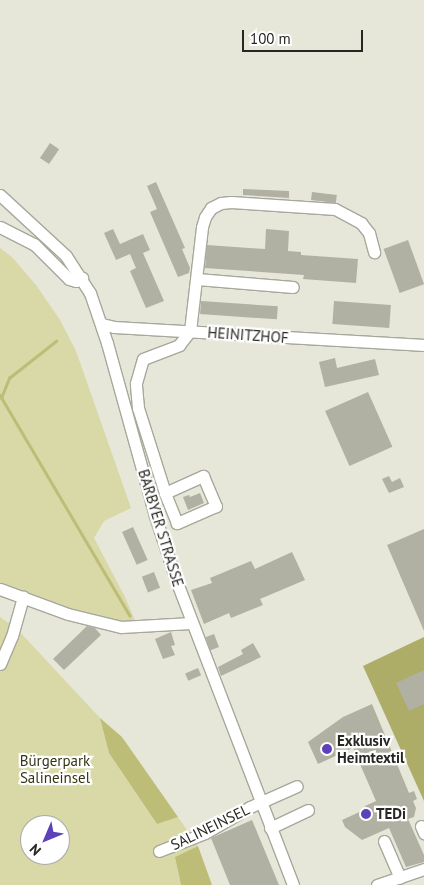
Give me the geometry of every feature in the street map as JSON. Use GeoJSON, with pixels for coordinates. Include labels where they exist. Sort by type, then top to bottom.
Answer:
{"type":"FeatureCollection","features":[{"type":"Feature","properties":{"kind":"street","name":"BARBYER STRASSE"},"geometry":{"type":"LineString","coordinates":[[0,195],[53,241],[82,278],[102,324],[154,513],[191,623],[293,885]]}},
{"type":"Feature","properties":{"kind":"street"},"geometry":{"type":"LineString","coordinates":[[165,493],[202,476],[216,506],[177,524],[165,493],[138,408],[136,383],[143,359],[179,346],[190,331],[202,228],[205,217],[211,208],[221,203],[231,202],[335,209],[361,222],[369,234],[374,252]]}},
{"type":"Feature","properties":{"kind":"street"},"geometry":{"type":"LineString","coordinates":[[0,226],[34,244],[69,279],[76,280],[82,278]]}},
{"type":"Feature","properties":{"kind":"street"},"geometry":{"type":"LineString","coordinates":[[197,280],[293,287]]}},
{"type":"Feature","properties":{"kind":"street","name":"HEINITZHOF"},"geometry":{"type":"LineString","coordinates":[[102,324],[114,327],[424,346]]}},
{"type":"Feature","properties":{"kind":"street","name":"HEINITZHOF"},"geometry":{"type":"LineString","coordinates":[[395,344],[424,338]]}},
{"type":"Feature","properties":{"kind":"street"},"geometry":{"type":"LineString","coordinates":[[0,588],[68,614],[121,627],[191,623]]}},
{"type":"Feature","properties":{"kind":"street"},"geometry":{"type":"LineString","coordinates":[[0,664],[12,636],[23,597]]}},
{"type":"Feature","properties":{"kind":"street","name":"SALINEINSEL"},"geometry":{"type":"LineString","coordinates":[[159,851],[205,833],[260,803],[297,786]]}},
{"type":"Feature","properties":{"kind":"street"},"geometry":{"type":"LineString","coordinates":[[270,828],[308,810]]}},
{"type":"Feature","properties":{"kind":"street"},"geometry":{"type":"LineString","coordinates":[[384,841],[400,878]]}},
{"type":"Feature","properties":{"kind":"street"},"geometry":{"type":"LineString","coordinates":[[377,885],[424,869]]}},
{"type":"Feature","properties":{"kind":"green space"},"geometry":{"type":"Polygon","coordinates":[[[0,248],[12,257],[36,285],[60,320],[76,351],[131,508],[104,521],[94,538],[125,597],[139,630],[85,623],[0,597],[0,248]]]}},
{"type":"Feature","properties":{"kind":"green space","name":"Bürgerpark Salineinsel"},"geometry":{"type":"Polygon","coordinates":[[[0,617],[17,629],[100,718],[109,753],[157,824],[178,817],[198,846],[175,857],[181,885],[0,885],[0,617]]]}},
{"type":"Feature","properties":{"kind":"shaded area"},"geometry":{"type":"Polygon","coordinates":[[[424,637],[424,801],[363,666],[424,637]]]}},
{"type":"Feature","properties":{"kind":"shaded area"},"geometry":{"type":"Polygon","coordinates":[[[100,718],[122,737],[178,817],[157,824],[109,753],[100,718]]]}},
{"type":"Feature","properties":{"kind":"shaded area"},"geometry":{"type":"Polygon","coordinates":[[[198,846],[212,885],[181,885],[175,857],[198,846]]]}},
{"type":"Feature","properties":{"kind":"building"},"geometry":{"type":"Polygon","coordinates":[[[50,143],[59,149],[49,164],[40,158],[50,143]]]}},
{"type":"Feature","properties":{"kind":"building"},"geometry":{"type":"Polygon","coordinates":[[[156,182],[185,248],[182,249],[190,268],[189,273],[178,277],[150,212],[157,209],[147,186],[156,182]]]}},
{"type":"Feature","properties":{"kind":"building"},"geometry":{"type":"Polygon","coordinates":[[[243,189],[289,191],[289,198],[243,195],[243,189]]]}},
{"type":"Feature","properties":{"kind":"building"},"geometry":{"type":"Polygon","coordinates":[[[312,192],[337,195],[336,203],[311,200],[312,192]]]}},
{"type":"Feature","properties":{"kind":"building"},"geometry":{"type":"Polygon","coordinates":[[[113,229],[120,244],[143,234],[150,250],[143,253],[164,301],[146,308],[130,271],[136,268],[130,254],[116,260],[104,233],[113,229]]]}},
{"type":"Feature","properties":{"kind":"building"},"geometry":{"type":"Polygon","coordinates":[[[266,229],[289,231],[288,251],[301,252],[301,255],[358,259],[356,283],[303,279],[304,275],[205,268],[207,245],[265,249],[266,229]]]}},
{"type":"Feature","properties":{"kind":"building"},"geometry":{"type":"Polygon","coordinates":[[[408,240],[424,284],[400,293],[384,249],[408,240]]]}},
{"type":"Feature","properties":{"kind":"building"},"geometry":{"type":"Polygon","coordinates":[[[201,301],[278,306],[277,319],[200,314],[201,301]]]}},
{"type":"Feature","properties":{"kind":"building"},"geometry":{"type":"Polygon","coordinates":[[[334,301],[391,305],[389,328],[332,324],[334,301]]]}},
{"type":"Feature","properties":{"kind":"building"},"geometry":{"type":"Polygon","coordinates":[[[335,358],[337,368],[375,359],[379,375],[325,387],[319,362],[335,358]]]}},
{"type":"Feature","properties":{"kind":"building"},"geometry":{"type":"Polygon","coordinates":[[[368,392],[392,447],[349,466],[325,411],[368,392]]]}},
{"type":"Feature","properties":{"kind":"building"},"geometry":{"type":"Polygon","coordinates":[[[389,476],[392,482],[400,478],[404,487],[389,493],[382,479],[389,476]]]}},
{"type":"Feature","properties":{"kind":"building"},"geometry":{"type":"Polygon","coordinates":[[[200,493],[204,503],[188,510],[183,497],[189,495],[190,497],[200,493]]]}},
{"type":"Feature","properties":{"kind":"building"},"geometry":{"type":"Polygon","coordinates":[[[133,527],[148,560],[137,565],[122,532],[133,527]]]}},
{"type":"Feature","properties":{"kind":"building"},"geometry":{"type":"Polygon","coordinates":[[[424,529],[424,631],[387,545],[424,529]]]}},
{"type":"Feature","properties":{"kind":"building"},"geometry":{"type":"Polygon","coordinates":[[[292,552],[305,580],[260,599],[263,605],[231,618],[229,613],[204,624],[191,590],[212,583],[210,578],[251,561],[255,569],[292,552]]]}},
{"type":"Feature","properties":{"kind":"building"},"geometry":{"type":"Polygon","coordinates":[[[154,572],[160,588],[148,593],[142,577],[154,572]]]}},
{"type":"Feature","properties":{"kind":"building"},"geometry":{"type":"Polygon","coordinates":[[[87,626],[95,628],[101,635],[64,670],[53,659],[87,626]]]}},
{"type":"Feature","properties":{"kind":"building"},"geometry":{"type":"Polygon","coordinates":[[[171,632],[175,645],[171,646],[175,655],[163,659],[155,639],[171,632]]]}},
{"type":"Feature","properties":{"kind":"building"},"geometry":{"type":"Polygon","coordinates":[[[214,634],[219,647],[211,650],[206,637],[214,634]]]}},
{"type":"Feature","properties":{"kind":"building"},"geometry":{"type":"Polygon","coordinates":[[[253,643],[261,657],[221,676],[218,667],[243,654],[241,650],[253,643]]]}},
{"type":"Feature","properties":{"kind":"building"},"geometry":{"type":"Polygon","coordinates":[[[198,668],[201,675],[188,681],[185,673],[198,668]]]}},
{"type":"Feature","properties":{"kind":"building"},"geometry":{"type":"Polygon","coordinates":[[[424,670],[424,704],[409,711],[396,683],[424,670]]]}},
{"type":"Feature","properties":{"kind":"building"},"geometry":{"type":"Polygon","coordinates":[[[372,704],[409,793],[414,791],[417,799],[413,801],[416,808],[414,817],[408,819],[424,855],[424,862],[406,867],[389,828],[362,840],[345,827],[342,820],[366,809],[365,806],[376,801],[353,748],[318,764],[308,742],[343,717],[372,704]]]}},
{"type":"Feature","properties":{"kind":"building"},"geometry":{"type":"Polygon","coordinates":[[[252,820],[279,885],[230,885],[211,838],[252,820]]]}},
{"type":"Feature","properties":{"kind":"waterway"},"geometry":{"type":"LineString","coordinates":[[1,398],[9,378],[56,341]]}},
{"type":"Feature","properties":{"kind":"waterway"},"geometry":{"type":"LineString","coordinates":[[0,395],[130,616]]}},
{"type":"Feature","properties":{"kind":"place","name":"Exklusiv Heimtextil"},"geometry":{"type":"Point","coordinates":[327,749]}},
{"type":"Feature","properties":{"kind":"place","name":"TEDi"},"geometry":{"type":"Point","coordinates":[366,814]}}]}
